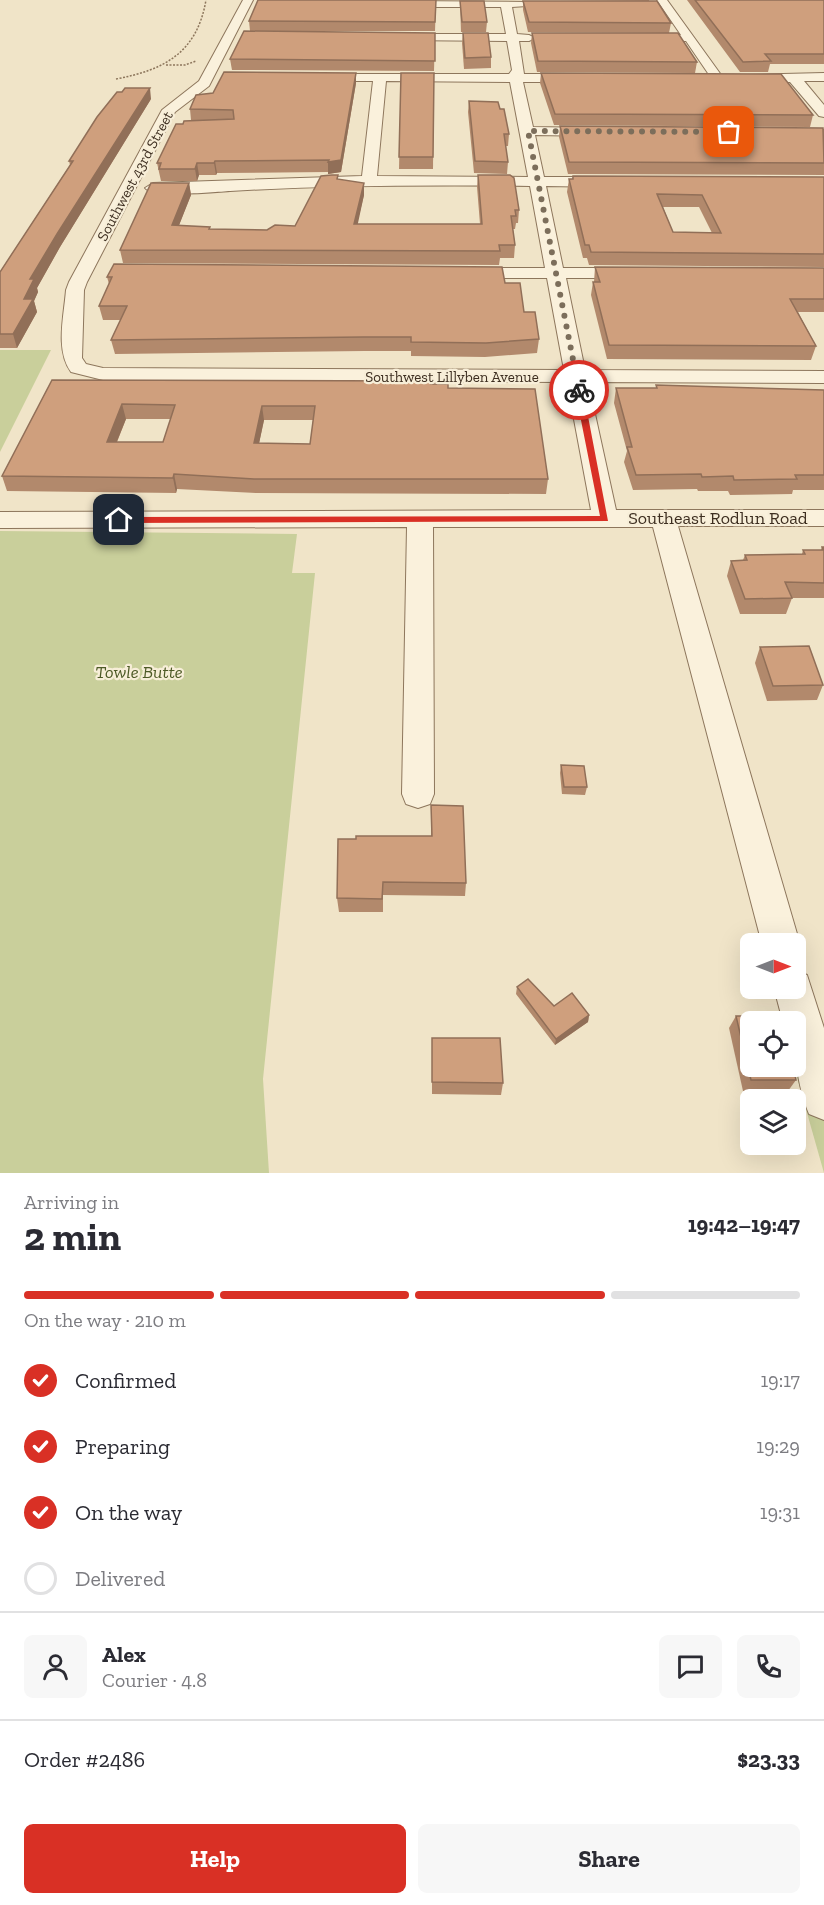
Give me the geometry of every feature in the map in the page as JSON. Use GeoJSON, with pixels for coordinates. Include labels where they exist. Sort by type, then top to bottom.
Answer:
{"type":"FeatureCollection","features":[{"type":"Feature","properties":{"kind":"street","name":"Southwest 43rd Street"},"geometry":{"type":"LineString","coordinates":[[80,369],[72,358],[75,290],[84,270],[127,188],[168,126],[172,106],[213,76],[217,59],[236,36],[250,2]]}},
{"type":"Feature","properties":{"kind":"street"},"geometry":{"type":"LineString","coordinates":[[500,2],[507,38],[507,72],[516,76]]}},
{"type":"Feature","properties":{"kind":"street"},"geometry":{"type":"LineString","coordinates":[[383,4],[500,2],[537,5]]}},
{"type":"Feature","properties":{"kind":"street"},"geometry":{"type":"LineString","coordinates":[[661,4],[689,38],[712,79],[795,79],[824,76]]}},
{"type":"Feature","properties":{"kind":"street"},"geometry":{"type":"LineString","coordinates":[[385,37],[537,38]]}},
{"type":"Feature","properties":{"kind":"street"},"geometry":{"type":"LineString","coordinates":[[630,38],[689,38]]}},
{"type":"Feature","properties":{"kind":"street"},"geometry":{"type":"LineString","coordinates":[[516,76],[605,519]]}},
{"type":"Feature","properties":{"kind":"street"},"geometry":{"type":"LineString","coordinates":[[299,77],[591,78]]}},
{"type":"Feature","properties":{"kind":"street"},"geometry":{"type":"LineString","coordinates":[[369,181],[380,77]]}},
{"type":"Feature","properties":{"kind":"street"},"geometry":{"type":"LineString","coordinates":[[795,79],[824,113]]}},
{"type":"Feature","properties":{"kind":"street"},"geometry":{"type":"LineString","coordinates":[[528,131],[613,132]]}},
{"type":"Feature","properties":{"kind":"street"},"geometry":{"type":"LineString","coordinates":[[127,188],[204,188],[298,181],[626,182]]}},
{"type":"Feature","properties":{"kind":"street"},"geometry":{"type":"LineString","coordinates":[[84,270],[107,270]]}},
{"type":"Feature","properties":{"kind":"street"},"geometry":{"type":"LineString","coordinates":[[446,272],[646,273]]}},
{"type":"Feature","properties":{"kind":"street","name":"Southwest Lillyben Avenue"},"geometry":{"type":"LineString","coordinates":[[80,369],[103,375],[824,377]]}},
{"type":"Feature","properties":{"kind":"street"},"geometry":{"type":"LineString","coordinates":[[663,518],[778,933]]}},
{"type":"Feature","properties":{"kind":"street","name":"Southeast Rodlun Road"},"geometry":{"type":"LineString","coordinates":[[0,520],[824,518]]}},
{"type":"Feature","properties":{"kind":"street"},"geometry":{"type":"LineString","coordinates":[[418,794],[420,520]]}},
{"type":"Feature","properties":{"kind":"street"},"geometry":{"type":"LineString","coordinates":[[796,999],[824,1099]]}},
{"type":"Feature","properties":{"kind":"path"},"geometry":{"type":"LineString","coordinates":[[116,79],[148,73],[166,65],[192,42],[206,0]]}},
{"type":"Feature","properties":{"kind":"path"},"geometry":{"type":"LineString","coordinates":[[166,65],[185,65],[204,59],[217,59]]}},
{"type":"Feature","properties":{"kind":"green space"},"geometry":{"type":"Polygon","coordinates":[[[0,350],[51,350],[0,452],[0,350]]]}},
{"type":"Feature","properties":{"kind":"green space","name":"Towle Butte"},"geometry":{"type":"Polygon","coordinates":[[[0,531],[297,534],[292,573],[315,573],[263,1079],[269,1173],[0,1173],[0,531]]]}},
{"type":"Feature","properties":{"kind":"green space"},"geometry":{"type":"Polygon","coordinates":[[[806,989],[824,1052],[824,1173],[806,1109],[806,1089],[800,1089],[797,1077],[806,1077],[806,1011],[780,1011],[776,999],[806,999],[806,989]]]}},
{"type":"Feature","properties":{"kind":"building"},"geometry":{"type":"Polygon","coordinates":[[[258,0],[436,0],[435,22],[249,21],[258,0]]]}},
{"type":"Feature","properties":{"kind":"building"},"geometry":{"type":"Polygon","coordinates":[[[695,0],[824,0],[824,54],[765,54],[771,61],[743,62],[695,0]]]}},
{"type":"Feature","properties":{"kind":"building"},"geometry":{"type":"Polygon","coordinates":[[[460,1],[484,1],[487,22],[462,22],[460,1]]]}},
{"type":"Feature","properties":{"kind":"building"},"geometry":{"type":"Polygon","coordinates":[[[523,1],[657,1],[671,23],[529,22],[523,1]]]}},
{"type":"Feature","properties":{"kind":"building"},"geometry":{"type":"Polygon","coordinates":[[[244,31],[435,33],[435,61],[230,59],[244,31]]]}},
{"type":"Feature","properties":{"kind":"building"},"geometry":{"type":"Polygon","coordinates":[[[463,33],[488,33],[491,57],[465,58],[463,33]]]}},
{"type":"Feature","properties":{"kind":"building"},"geometry":{"type":"Polygon","coordinates":[[[532,33],[678,33],[697,62],[538,61],[532,33]]]}},
{"type":"Feature","properties":{"kind":"building"},"geometry":{"type":"Polygon","coordinates":[[[224,72],[356,73],[341,160],[328,162],[329,160],[215,161],[214,163],[197,163],[195,169],[159,169],[161,163],[157,163],[176,124],[183,124],[184,121],[234,119],[233,110],[190,109],[196,95],[213,93],[224,72]]]}},
{"type":"Feature","properties":{"kind":"building"},"geometry":{"type":"Polygon","coordinates":[[[401,73],[434,73],[433,157],[399,157],[401,73]]]}},
{"type":"Feature","properties":{"kind":"building"},"geometry":{"type":"Polygon","coordinates":[[[541,73],[781,74],[813,115],[555,114],[541,73]]]}},
{"type":"Feature","properties":{"kind":"building"},"geometry":{"type":"Polygon","coordinates":[[[125,88],[150,88],[30,279],[34,279],[24,299],[33,299],[13,334],[0,334],[0,272],[73,161],[69,161],[97,117],[117,92],[122,92],[125,88]]]}},
{"type":"Feature","properties":{"kind":"building"},"geometry":{"type":"Polygon","coordinates":[[[469,101],[498,102],[500,109],[504,109],[509,134],[504,134],[508,162],[475,161],[469,101]]]}},
{"type":"Feature","properties":{"kind":"building"},"geometry":{"type":"Polygon","coordinates":[[[560,126],[823,128],[824,163],[569,162],[560,126]]]}},
{"type":"Feature","properties":{"kind":"building"},"geometry":{"type":"Polygon","coordinates":[[[338,175],[337,179],[364,183],[354,224],[482,224],[478,175],[510,175],[514,178],[519,210],[515,210],[516,216],[511,216],[515,245],[499,245],[500,251],[120,250],[151,183],[189,183],[172,225],[210,227],[209,229],[267,230],[275,225],[295,226],[321,176],[338,175]]]}},
{"type":"Feature","properties":{"kind":"building"},"geometry":{"type":"Polygon","coordinates":[[[573,176],[824,177],[824,254],[591,252],[589,245],[585,245],[569,179],[573,179],[573,176]],[[657,194],[673,232],[721,233],[702,195],[657,194]]]}},
{"type":"Feature","properties":{"kind":"building"},"geometry":{"type":"Polygon","coordinates":[[[114,264],[502,267],[505,283],[520,283],[524,312],[535,312],[539,339],[486,343],[411,342],[411,337],[111,340],[127,306],[99,306],[112,277],[107,277],[114,264]]]}},
{"type":"Feature","properties":{"kind":"building"},"geometry":{"type":"Polygon","coordinates":[[[595,267],[824,268],[824,299],[790,299],[816,346],[609,345],[593,282],[600,282],[595,267]]]}},
{"type":"Feature","properties":{"kind":"building"},"geometry":{"type":"Polygon","coordinates":[[[52,380],[431,381],[431,384],[448,384],[448,388],[535,389],[548,479],[254,479],[174,474],[173,478],[2,476],[52,380]],[[122,404],[107,442],[163,442],[175,405],[122,404]],[[262,406],[254,443],[310,444],[315,406],[262,406]]]}},
{"type":"Feature","properties":{"kind":"building"},"geometry":{"type":"Polygon","coordinates":[[[656,385],[824,390],[824,475],[795,475],[797,479],[734,480],[733,476],[702,477],[701,474],[636,475],[627,447],[632,447],[616,388],[657,388],[656,385]]]}},
{"type":"Feature","properties":{"kind":"building"},"geometry":{"type":"Polygon","coordinates":[[[822,547],[824,547],[824,583],[785,582],[792,598],[745,599],[731,561],[747,560],[745,555],[805,554],[803,550],[823,550],[822,547]]]}},
{"type":"Feature","properties":{"kind":"building"},"geometry":{"type":"Polygon","coordinates":[[[809,646],[823,685],[773,686],[760,647],[809,646]]]}},
{"type":"Feature","properties":{"kind":"building"},"geometry":{"type":"Polygon","coordinates":[[[561,765],[584,766],[587,787],[564,787],[561,765]]]}},
{"type":"Feature","properties":{"kind":"building"},"geometry":{"type":"Polygon","coordinates":[[[431,805],[463,806],[466,883],[383,882],[382,899],[337,898],[338,839],[356,839],[356,836],[432,836],[431,805]]]}},
{"type":"Feature","properties":{"kind":"building"},"geometry":{"type":"Polygon","coordinates":[[[528,979],[554,1006],[572,993],[589,1015],[556,1039],[517,987],[528,979]]]}},
{"type":"Feature","properties":{"kind":"building"},"geometry":{"type":"Polygon","coordinates":[[[736,1016],[740,1016],[740,1033],[736,1016]]]}},
{"type":"Feature","properties":{"kind":"building"},"geometry":{"type":"Polygon","coordinates":[[[432,1038],[500,1038],[503,1083],[432,1082],[432,1038]]]}},
{"type":"Feature","properties":{"kind":"building"},"geometry":{"type":"Polygon","coordinates":[[[750,1077],[795,1077],[796,1080],[751,1080],[750,1077]]]}},
{"type":"Feature","properties":{"kind":"way so far"},"geometry":{"type":"LineString","coordinates":[[579,390],[528,131],[729,132]]}},
{"type":"Feature","properties":{"kind":"route"},"geometry":{"type":"LineString","coordinates":[[119,520],[605,519],[579,390]]}}]}
